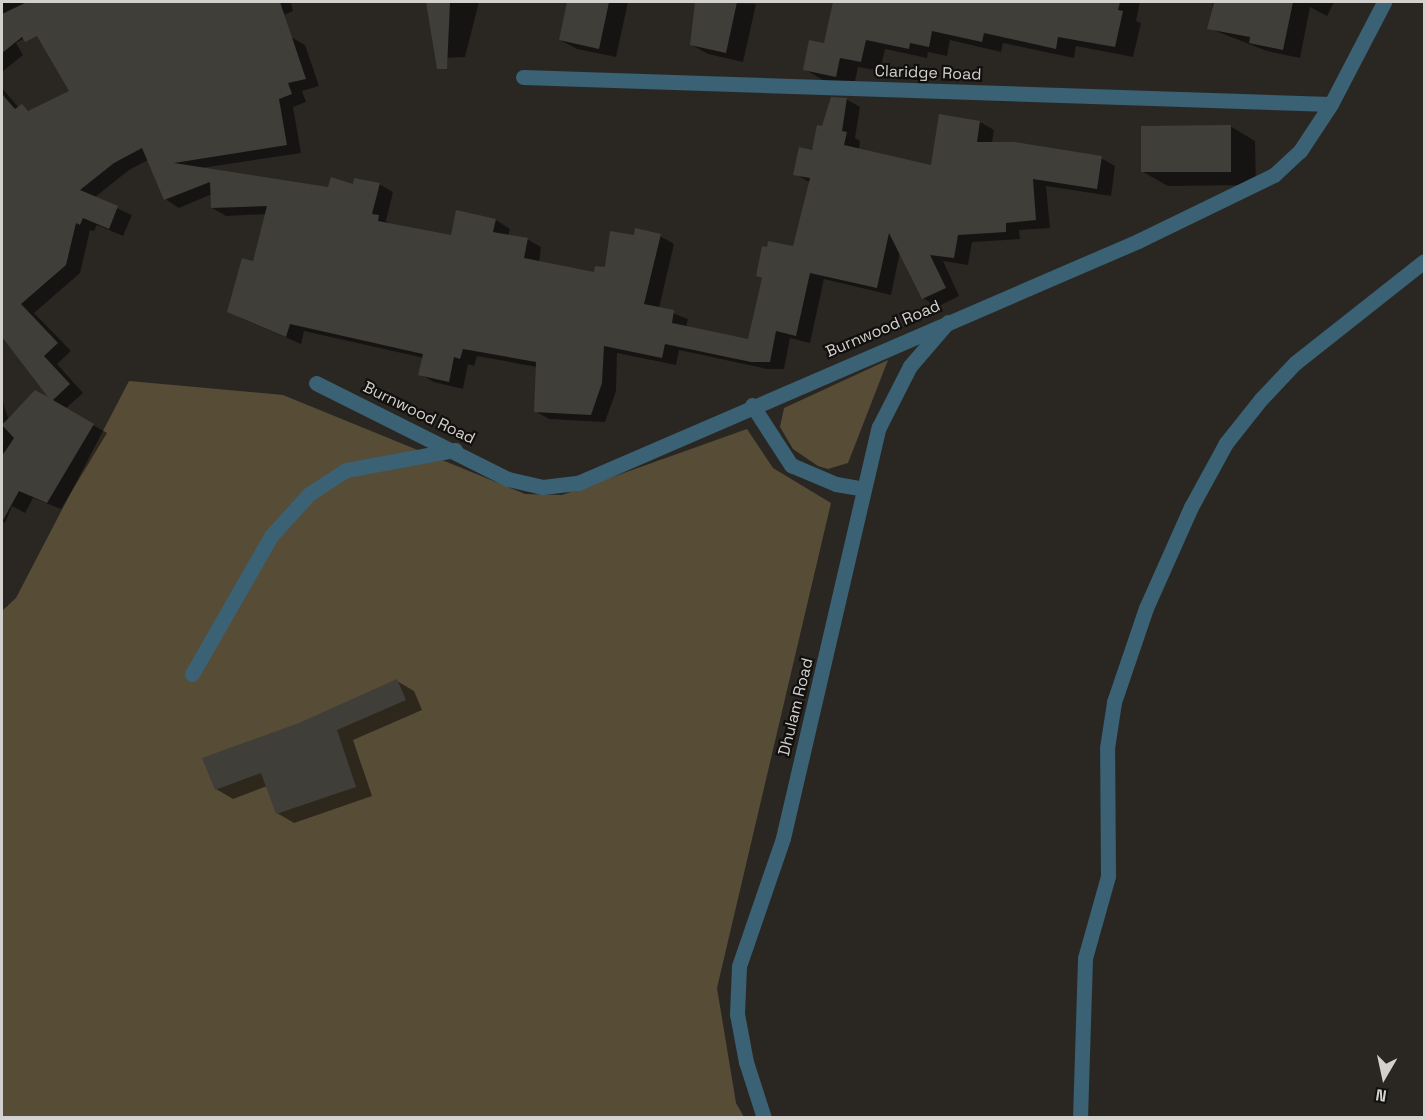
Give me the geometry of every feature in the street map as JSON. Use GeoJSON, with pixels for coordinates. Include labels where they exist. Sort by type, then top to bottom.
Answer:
{"type":"FeatureCollection","features":[{"type":"Feature","properties":{"kind":"street","name":"Burnwood Road"},"geometry":{"type":"LineString","coordinates":[[316,383],[529,486],[560,487],[609,471],[752,405],[1138,241],[1274,175],[1300,151],[1330,104],[1384,2]]}},
{"type":"Feature","properties":{"kind":"street","name":"Claridge Road"},"geometry":{"type":"LineString","coordinates":[[523,77],[1330,104]]}},
{"type":"Feature","properties":{"kind":"street"},"geometry":{"type":"LineString","coordinates":[[1080,1118],[1085,958],[1108,876],[1104,785],[1107,748],[1114,702],[1146,608],[1191,507],[1226,443],[1261,399],[1295,363],[1425,261]]}},
{"type":"Feature","properties":{"kind":"street","name":"Dhulam Road"},"geometry":{"type":"LineString","coordinates":[[764,1118],[746,1062],[737,1014],[739,966],[783,838],[879,427],[892,394],[910,366],[950,320]]}},
{"type":"Feature","properties":{"kind":"street"},"geometry":{"type":"LineString","coordinates":[[752,405],[791,465],[836,484],[863,489]]}},
{"type":"Feature","properties":{"kind":"street"},"geometry":{"type":"LineString","coordinates":[[192,674],[271,536],[309,494],[346,470],[455,450]]}},
{"type":"Feature","properties":{"kind":"shaded area"},"geometry":{"type":"Polygon","coordinates":[[[888,360],[848,463],[828,469],[818,466],[793,449],[780,427],[784,408],[888,360]]]}},
{"type":"Feature","properties":{"kind":"shaded area"},"geometry":{"type":"Polygon","coordinates":[[[129,381],[283,395],[525,494],[562,495],[747,429],[773,468],[831,503],[717,988],[736,1103],[744,1117],[2,1118],[2,611],[16,598],[129,381]]]}},
{"type":"Feature","properties":{"kind":"building"},"geometry":{"type":"Polygon","coordinates":[[[27,2],[280,2],[306,79],[288,83],[292,94],[279,99],[287,145],[174,163],[328,187],[331,177],[353,184],[354,178],[380,183],[372,214],[379,215],[378,221],[451,235],[456,210],[496,219],[493,232],[528,238],[524,258],[594,272],[595,266],[605,267],[610,231],[634,235],[635,228],[661,234],[644,304],[674,310],[672,323],[748,339],[762,278],[756,276],[762,246],[767,247],[768,241],[793,246],[810,178],[793,175],[799,147],[812,150],[817,125],[822,126],[831,97],[847,98],[842,131],[847,132],[844,145],[931,165],[939,114],[980,121],[977,142],[1015,142],[1102,156],[1097,189],[1033,179],[1036,220],[1006,223],[1006,232],[958,235],[954,258],[930,255],[946,288],[922,299],[889,233],[877,288],[810,273],[796,336],[776,331],[770,362],[751,362],[665,344],[662,358],[604,346],[602,383],[591,415],[534,412],[536,362],[463,349],[460,359],[454,357],[449,382],[418,375],[423,354],[290,324],[286,337],[227,312],[242,258],[253,261],[267,206],[211,208],[210,182],[164,200],[142,148],[114,163],[80,190],[118,206],[109,229],[83,218],[80,225],[76,223],[66,265],[21,304],[58,343],[44,356],[70,384],[53,400],[94,424],[47,503],[19,491],[2,522],[2,456],[14,438],[2,425],[35,390],[48,397],[2,337],[2,94],[15,109],[22,104],[28,111],[69,91],[37,36],[25,42],[22,37],[2,53],[2,14],[27,2]]]}},
{"type":"Feature","properties":{"kind":"building"},"geometry":{"type":"Polygon","coordinates":[[[426,2],[450,2],[447,69],[437,69],[426,2]]]}},
{"type":"Feature","properties":{"kind":"building"},"geometry":{"type":"Polygon","coordinates":[[[567,2],[609,2],[599,49],[559,40],[567,2]]]}},
{"type":"Feature","properties":{"kind":"building"},"geometry":{"type":"Polygon","coordinates":[[[695,2],[737,2],[726,53],[690,45],[695,2]]]}},
{"type":"Feature","properties":{"kind":"building"},"geometry":{"type":"Polygon","coordinates":[[[833,2],[1120,2],[1118,10],[1123,11],[1115,47],[1058,37],[1056,49],[984,33],[982,42],[932,31],[929,47],[910,43],[909,49],[866,40],[861,62],[840,58],[836,77],[803,70],[809,40],[824,43],[833,2]]]}},
{"type":"Feature","properties":{"kind":"building"},"geometry":{"type":"Polygon","coordinates":[[[1214,2],[1293,2],[1283,50],[1249,43],[1250,37],[1207,29],[1214,2]]]}},
{"type":"Feature","properties":{"kind":"building"},"geometry":{"type":"Polygon","coordinates":[[[1231,125],[1231,172],[1141,172],[1141,126],[1231,125]]]}},
{"type":"Feature","properties":{"kind":"building"},"geometry":{"type":"Polygon","coordinates":[[[397,679],[406,700],[337,730],[356,787],[276,814],[261,773],[215,790],[202,758],[299,723],[397,679]]]}}]}
